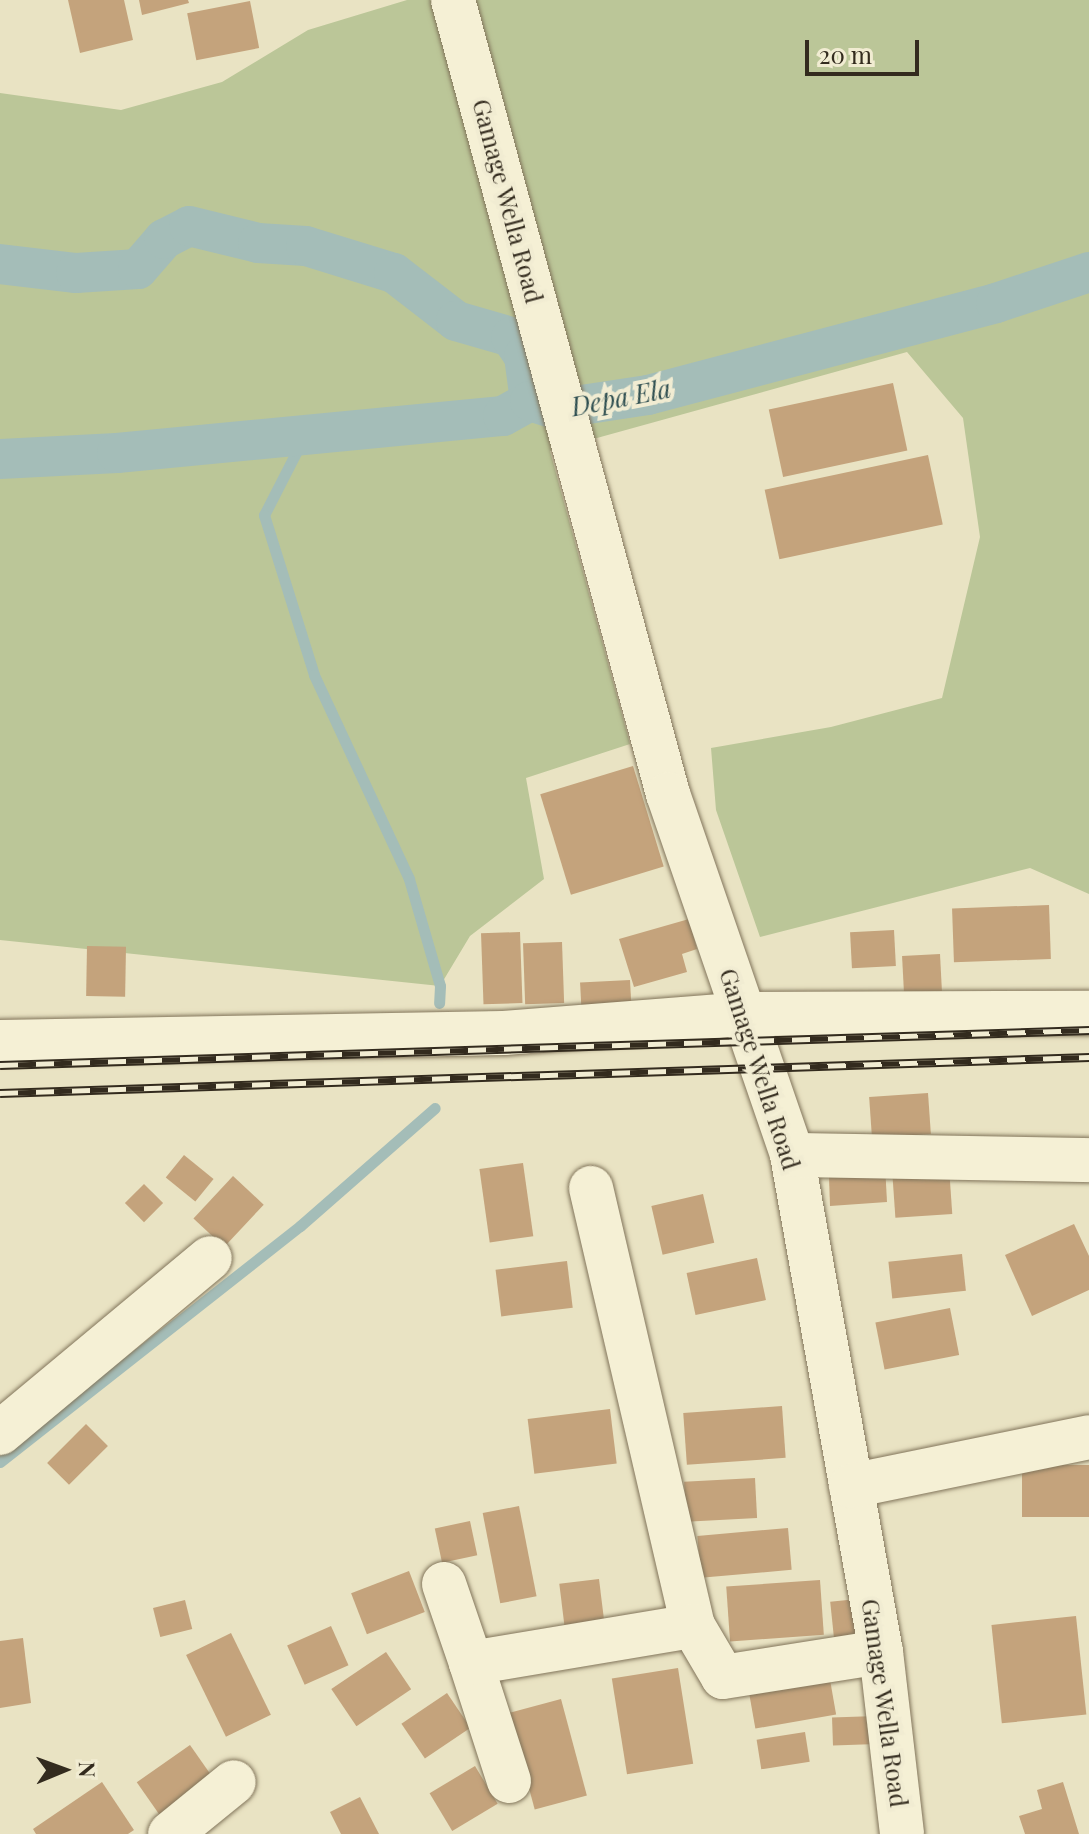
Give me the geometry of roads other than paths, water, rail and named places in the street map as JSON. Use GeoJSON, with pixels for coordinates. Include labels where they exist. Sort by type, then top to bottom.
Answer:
{"type":"FeatureCollection","features":[{"type":"Feature","properties":{"kind":"street","name":"Gamage Wella Road"},"geometry":{"type":"LineString","coordinates":[[453,0],[668,794],[792,1155],[881,1652],[902,1834]]}},
{"type":"Feature","properties":{"kind":"street"},"geometry":{"type":"LineString","coordinates":[[0,1042],[504,1033],[743,1014],[1089,1013]]}},
{"type":"Feature","properties":{"kind":"street"},"geometry":{"type":"LineString","coordinates":[[792,1155],[1089,1160]]}},
{"type":"Feature","properties":{"kind":"street"},"geometry":{"type":"LineString","coordinates":[[591,1188],[693,1626],[723,1677],[881,1652]]}},
{"type":"Feature","properties":{"kind":"street"},"geometry":{"type":"LineString","coordinates":[[0,1433],[210,1258]]}},
{"type":"Feature","properties":{"kind":"street"},"geometry":{"type":"LineString","coordinates":[[851,1486],[1089,1437]]}},
{"type":"Feature","properties":{"kind":"street"},"geometry":{"type":"LineString","coordinates":[[444,1584],[509,1781]]}},
{"type":"Feature","properties":{"kind":"street"},"geometry":{"type":"LineString","coordinates":[[471,1663],[693,1626]]}},
{"type":"Feature","properties":{"kind":"street"},"geometry":{"type":"LineString","coordinates":[[170,1834],[234,1782]]}},
{"type":"Feature","properties":{"kind":"waterway"},"geometry":{"type":"LineString","coordinates":[[0,264],[76,273],[138,269],[164,239],[189,226],[258,243],[306,246],[394,273],[456,321],[511,337],[524,356],[530,401]]}},
{"type":"Feature","properties":{"kind":"waterway","name":"Depa Ela"},"geometry":{"type":"LineString","coordinates":[[0,459],[117,453],[503,416],[530,401],[555,409],[648,395],[996,303],[1089,272]]}},
{"type":"Feature","properties":{"kind":"waterway"},"geometry":{"type":"LineString","coordinates":[[305,435],[264,515],[314,675],[409,879],[440,986],[439,1003]]}},
{"type":"Feature","properties":{"kind":"waterway"},"geometry":{"type":"LineString","coordinates":[[0,1462],[300,1226],[435,1108]]}},
{"type":"Feature","properties":{"kind":"railway"},"geometry":{"type":"LineString","coordinates":[[0,1065],[1089,1030]]}},
{"type":"Feature","properties":{"kind":"railway"},"geometry":{"type":"LineString","coordinates":[[0,1093],[1089,1057]]}}]}
